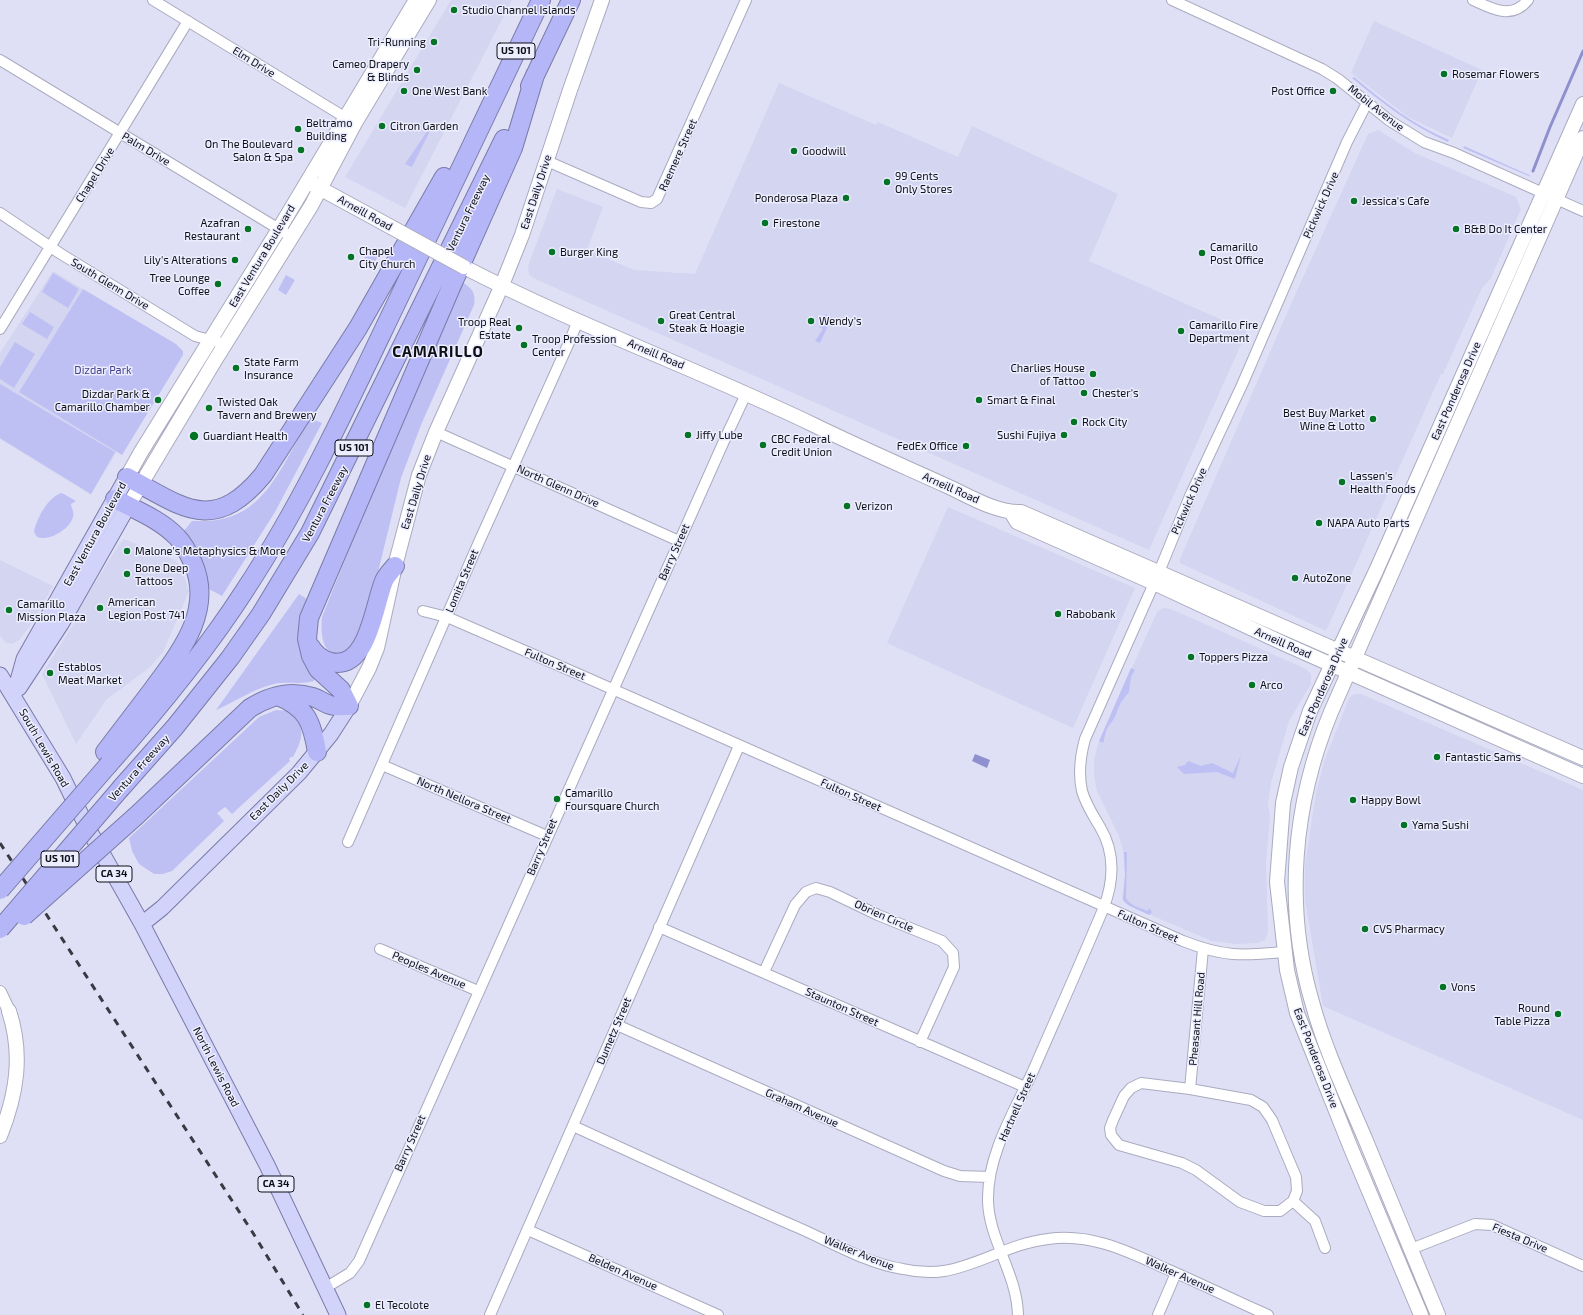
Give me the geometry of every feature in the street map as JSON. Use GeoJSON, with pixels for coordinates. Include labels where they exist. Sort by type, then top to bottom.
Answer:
{"type":"FeatureCollection","features":[{"type":"Feature","properties":{"kind":"highway","name":"US 101"},"geometry":{"type":"LineString","coordinates":[[0,890],[106,759],[165,699],[207,645],[244,592],[278,539],[316,470],[342,417],[541,0]]}},
{"type":"Feature","properties":{"kind":"highway","name":"Ventura Freeway"},"geometry":{"type":"LineString","coordinates":[[0,929],[175,727],[230,658],[261,614],[310,533],[571,0]]}},
{"type":"Feature","properties":{"kind":"highway"},"geometry":{"type":"LineString","coordinates":[[0,938],[136,816],[250,708],[262,700],[276,695],[301,695],[312,697],[332,706],[349,706],[341,690],[318,669],[311,656],[308,642],[308,618],[513,148],[535,75]]}},
{"type":"Feature","properties":{"kind":"highway"},"geometry":{"type":"LineString","coordinates":[[134,481],[169,501],[186,508],[202,510],[220,509],[238,501],[250,490],[263,475],[358,328],[446,175],[492,102]]}},
{"type":"Feature","properties":{"kind":"highway"},"geometry":{"type":"LineString","coordinates":[[106,759],[189,636],[197,614],[200,590],[194,564],[178,537],[164,526],[121,502]]}},
{"type":"Feature","properties":{"kind":"highway"},"geometry":{"type":"LineString","coordinates":[[308,642],[316,654],[327,661],[341,663],[354,659],[365,640],[384,579],[395,566]]}},
{"type":"Feature","properties":{"kind":"highway"},"geometry":{"type":"LineString","coordinates":[[276,695],[292,702],[303,711],[312,729],[317,752]]}},
{"type":"Feature","properties":{"kind":"main road","name":"East Ventura Boulevard"},"geometry":{"type":"LineString","coordinates":[[14,695],[31,673],[61,624],[121,502],[225,344],[321,188],[350,121],[416,0]]}},
{"type":"Feature","properties":{"kind":"main road","name":"East Ventura Boulevard"},"geometry":{"type":"LineString","coordinates":[[134,481],[210,341],[308,181],[350,121],[429,0]]}},
{"type":"Feature","properties":{"kind":"main road","name":"East Daily Drive"},"geometry":{"type":"LineString","coordinates":[[142,924],[162,908],[299,772],[317,752],[349,706],[369,668],[377,648],[395,566],[419,475],[436,432],[502,285],[522,235],[602,0]]}},
{"type":"Feature","properties":{"kind":"main road","name":"East Ponderosa Drive"},"geometry":{"type":"LineString","coordinates":[[1438,1315],[1319,1026],[1305,976],[1300,950],[1295,881],[1298,834],[1309,773],[1321,736],[1355,659],[1550,196],[1583,104]]}},
{"type":"Feature","properties":{"kind":"main road","name":"East Ponderosa Drive"},"geometry":{"type":"LineString","coordinates":[[1421,1315],[1303,1032],[1288,977],[1277,882],[1283,803],[1291,767],[1310,711],[1339,652],[1550,196],[1583,138]]}},
{"type":"Feature","properties":{"kind":"main road","name":"Arneill Road"},"geometry":{"type":"LineString","coordinates":[[308,181],[480,275],[746,394],[899,465],[1011,512],[1017,522],[1339,652],[1583,758]]}},
{"type":"Feature","properties":{"kind":"main road","name":"Arneill Road"},"geometry":{"type":"LineString","coordinates":[[1156,578],[1348,673],[1583,776]]}},
{"type":"Feature","properties":{"kind":"main road","name":"South Lewis Road"},"geometry":{"type":"LineString","coordinates":[[0,674],[14,695],[24,716],[63,778],[85,823]]}},
{"type":"Feature","properties":{"kind":"main road","name":"North Lewis Road"},"geometry":{"type":"LineString","coordinates":[[85,823],[142,924],[267,1165],[338,1315]]}},
{"type":"Feature","properties":{"kind":"main road"},"geometry":{"type":"LineString","coordinates":[[1280,846],[1285,852],[1285,870],[1295,881]]}},
{"type":"Feature","properties":{"kind":"main road"},"geometry":{"type":"LineString","coordinates":[[0,1136],[12,1103],[17,1079],[17,1043],[9,1011]]}},
{"type":"Feature","properties":{"kind":"street","name":"Elm Drive"},"geometry":{"type":"LineString","coordinates":[[153,0],[350,121]]}},
{"type":"Feature","properties":{"kind":"street","name":"Raemere Street"},"geometry":{"type":"LineString","coordinates":[[547,161],[640,202],[648,203],[657,199],[746,0]]}},
{"type":"Feature","properties":{"kind":"street","name":"Mobil Avenue"},"geometry":{"type":"LineString","coordinates":[[1172,0],[1322,69],[1338,79],[1408,133],[1424,142],[1454,153],[1583,210]]}},
{"type":"Feature","properties":{"kind":"street"},"geometry":{"type":"LineString","coordinates":[[1473,0],[1497,11],[1506,12],[1520,8],[1528,0]]}},
{"type":"Feature","properties":{"kind":"street","name":"Chapel Drive"},"geometry":{"type":"LineString","coordinates":[[0,329],[50,246],[121,134],[188,21]]}},
{"type":"Feature","properties":{"kind":"street","name":"Palm Drive"},"geometry":{"type":"LineString","coordinates":[[0,60],[292,237]]}},
{"type":"Feature","properties":{"kind":"street","name":"Pickwick Drive"},"geometry":{"type":"LineString","coordinates":[[1104,907],[1111,883],[1111,857],[1104,834],[1089,809],[1082,791],[1080,772],[1081,757],[1085,739],[1156,578],[1190,496],[1242,386],[1347,142],[1368,103]]}},
{"type":"Feature","properties":{"kind":"street","name":"South Glenn Drive"},"geometry":{"type":"LineString","coordinates":[[0,213],[50,246],[195,336],[225,344]]}},
{"type":"Feature","properties":{"kind":"street","name":"Lomita Street"},"geometry":{"type":"LineString","coordinates":[[348,842],[578,320]]}},
{"type":"Feature","properties":{"kind":"street","name":"Barry Street"},"geometry":{"type":"LineString","coordinates":[[325,1288],[350,1273],[359,1261],[547,836],[746,394]]}},
{"type":"Feature","properties":{"kind":"street","name":"North Glenn Drive"},"geometry":{"type":"LineString","coordinates":[[436,432],[679,541]]}},
{"type":"Feature","properties":{"kind":"street","name":"Fulton Street"},"geometry":{"type":"LineString","coordinates":[[423,611],[447,617],[1104,907],[1203,949],[1237,956],[1284,952]]}},
{"type":"Feature","properties":{"kind":"street","name":"Dumetz Street"},"geometry":{"type":"LineString","coordinates":[[490,1315],[739,746]]}},
{"type":"Feature","properties":{"kind":"street","name":"North Nellora Street"},"geometry":{"type":"LineString","coordinates":[[382,765],[547,836]]}},
{"type":"Feature","properties":{"kind":"street","name":"Obrien Circle"},"geometry":{"type":"LineString","coordinates":[[764,972],[794,905],[806,892],[816,888],[830,892],[878,915],[942,941],[953,953],[954,967],[920,1042]]}},
{"type":"Feature","properties":{"kind":"street","name":"Hartnell Street"},"geometry":{"type":"LineString","coordinates":[[1018,1315],[1013,1280],[990,1215],[988,1202],[990,1177],[1003,1136],[1104,907]]}},
{"type":"Feature","properties":{"kind":"street","name":"Staunton Street"},"geometry":{"type":"LineString","coordinates":[[659,927],[1025,1087]]}},
{"type":"Feature","properties":{"kind":"street","name":"Peoples Avenue"},"geometry":{"type":"LineString","coordinates":[[380,949],[478,991]]}},
{"type":"Feature","properties":{"kind":"street","name":"Pheasant Hill Road"},"geometry":{"type":"LineString","coordinates":[[1190,1089],[1203,949]]}},
{"type":"Feature","properties":{"kind":"street"},"geometry":{"type":"LineString","coordinates":[[0,992],[9,1011]]}},
{"type":"Feature","properties":{"kind":"street","name":"Graham Avenue"},"geometry":{"type":"LineString","coordinates":[[617,1025],[944,1171],[960,1176],[990,1177]]}},
{"type":"Feature","properties":{"kind":"street"},"geometry":{"type":"LineString","coordinates":[[1141,1083],[1190,1089],[1251,1100],[1263,1106],[1272,1120],[1296,1178],[1297,1191],[1293,1201],[1280,1211],[1264,1211],[1240,1202],[1196,1170],[1182,1163],[1124,1148],[1114,1141],[1110,1128],[1124,1096],[1130,1088],[1141,1083]]}},
{"type":"Feature","properties":{"kind":"street","name":"Walker Avenue"},"geometry":{"type":"LineString","coordinates":[[573,1126],[765,1213],[888,1266],[924,1272],[944,1271],[987,1259],[1002,1251],[1033,1241],[1080,1238],[1112,1245],[1268,1315]]}},
{"type":"Feature","properties":{"kind":"street"},"geometry":{"type":"LineString","coordinates":[[1293,1201],[1315,1221],[1325,1248]]}},
{"type":"Feature","properties":{"kind":"street","name":"Fiesta Drive"},"geometry":{"type":"LineString","coordinates":[[1411,1249],[1475,1224],[1482,1223],[1492,1225],[1583,1266]]}},
{"type":"Feature","properties":{"kind":"street","name":"Belden Avenue"},"geometry":{"type":"LineString","coordinates":[[528,1230],[718,1315]]}},
{"type":"Feature","properties":{"kind":"street"},"geometry":{"type":"LineString","coordinates":[[1158,1315],[1176,1273]]}},
{"type":"Feature","properties":{"kind":"shaded area"},"geometry":{"type":"Polygon","coordinates":[[[451,0],[512,0],[405,208],[345,177],[451,0]]]}},
{"type":"Feature","properties":{"kind":"shaded area"},"geometry":{"type":"Polygon","coordinates":[[[1374,21],[1482,70],[1452,138],[1408,117],[1351,73],[1374,21]]]}},
{"type":"Feature","properties":{"kind":"shaded area"},"geometry":{"type":"Polygon","coordinates":[[[779,83],[876,125],[878,122],[958,157],[972,126],[1118,194],[1089,261],[1247,331],[1149,550],[533,278],[529,274],[528,266],[557,189],[603,207],[587,250],[634,270],[695,274],[779,83]]]}},
{"type":"Feature","properties":{"kind":"shaded area"},"geometry":{"type":"Polygon","coordinates":[[[1378,130],[1415,153],[1516,197],[1521,209],[1491,278],[1482,288],[1443,374],[1441,374],[1326,631],[1180,563],[1180,559],[1291,304],[1368,134],[1378,130]]]}},
{"type":"Feature","properties":{"kind":"shaded area"},"geometry":{"type":"Polygon","coordinates":[[[53,271],[83,289],[19,392],[117,451],[91,495],[0,439],[0,353],[53,271]]]}},
{"type":"Feature","properties":{"kind":"shaded area"},"geometry":{"type":"Polygon","coordinates":[[[948,507],[1135,588],[1073,728],[887,643],[948,507]]]}},
{"type":"Feature","properties":{"kind":"shaded area"},"geometry":{"type":"Polygon","coordinates":[[[124,539],[175,560],[181,567],[189,591],[163,652],[149,668],[107,699],[76,744],[42,674],[78,617],[78,611],[90,591],[124,539]]]}},
{"type":"Feature","properties":{"kind":"shaded area"},"geometry":{"type":"Polygon","coordinates":[[[0,560],[53,586],[30,626],[19,640],[12,644],[5,642],[0,636],[0,560]]]}},
{"type":"Feature","properties":{"kind":"shaded area"},"geometry":{"type":"Polygon","coordinates":[[[1163,608],[1171,609],[1306,669],[1311,674],[1311,684],[1289,721],[1271,783],[1268,804],[1270,817],[1266,863],[1268,932],[1265,940],[1258,943],[1236,944],[1212,941],[1134,908],[1125,903],[1122,899],[1125,875],[1123,850],[1119,836],[1097,791],[1094,776],[1094,760],[1098,744],[1157,612],[1163,608]]]}},
{"type":"Feature","properties":{"kind":"shaded area"},"geometry":{"type":"Polygon","coordinates":[[[1354,694],[1361,694],[1583,790],[1583,1120],[1323,1006],[1305,900],[1305,865],[1316,793],[1324,762],[1349,698],[1354,694]]]}},
{"type":"Feature","properties":{"kind":"shaded area"},"geometry":{"type":"Polygon","coordinates":[[[975,754],[990,760],[987,768],[972,761],[975,754]]]}},
{"type":"Feature","properties":{"kind":"green space"},"geometry":{"type":"Polygon","coordinates":[[[1354,77],[1399,112],[1423,127],[1449,140],[1448,142],[1398,113],[1352,78],[1354,77]]]}},
{"type":"Feature","properties":{"kind":"green space"},"geometry":{"type":"Polygon","coordinates":[[[430,127],[430,131],[412,167],[405,164],[430,127]]]}},
{"type":"Feature","properties":{"kind":"green space"},"geometry":{"type":"Polygon","coordinates":[[[1464,146],[1529,175],[1531,177],[1463,148],[1464,146]]]}},
{"type":"Feature","properties":{"kind":"green space"},"geometry":{"type":"Polygon","coordinates":[[[370,249],[379,254],[372,267],[363,260],[370,249]]]}},
{"type":"Feature","properties":{"kind":"green space"},"geometry":{"type":"Polygon","coordinates":[[[53,273],[79,289],[68,308],[42,292],[53,273]]]}},
{"type":"Feature","properties":{"kind":"green space"},"geometry":{"type":"Polygon","coordinates":[[[286,275],[295,280],[286,295],[278,290],[286,275]]]}},
{"type":"Feature","properties":{"kind":"green space"},"geometry":{"type":"Polygon","coordinates":[[[462,282],[468,286],[474,294],[474,305],[421,425],[401,478],[361,642],[349,651],[342,654],[335,654],[329,651],[323,642],[322,617],[383,465],[462,282]]]}},
{"type":"Feature","properties":{"kind":"green space","name":"Dizdar Park"},"geometry":{"type":"Polygon","coordinates":[[[83,289],[176,344],[183,351],[183,355],[122,455],[19,392],[83,289]]]}},
{"type":"Feature","properties":{"kind":"green space"},"geometry":{"type":"Polygon","coordinates":[[[30,312],[54,327],[47,339],[22,324],[30,312]]]}},
{"type":"Feature","properties":{"kind":"green space"},"geometry":{"type":"Polygon","coordinates":[[[825,314],[832,317],[820,343],[815,341],[823,329],[819,327],[825,314]]]}},
{"type":"Feature","properties":{"kind":"green space"},"geometry":{"type":"Polygon","coordinates":[[[15,342],[35,354],[14,388],[0,379],[0,367],[15,342]]]}},
{"type":"Feature","properties":{"kind":"green space"},"geometry":{"type":"Polygon","coordinates":[[[0,384],[115,452],[91,494],[0,438],[0,384]]]}},
{"type":"Feature","properties":{"kind":"green space"},"geometry":{"type":"Polygon","coordinates":[[[309,418],[322,423],[275,512],[222,596],[207,588],[199,559],[183,532],[192,521],[226,518],[249,507],[260,497],[279,472],[309,418]]]}},
{"type":"Feature","properties":{"kind":"green space"},"geometry":{"type":"Polygon","coordinates":[[[62,493],[76,501],[71,504],[74,514],[71,522],[63,530],[53,536],[47,538],[37,537],[34,532],[40,515],[52,499],[62,493]]]}},
{"type":"Feature","properties":{"kind":"green space"},"geometry":{"type":"Polygon","coordinates":[[[299,594],[307,599],[301,616],[315,675],[314,681],[304,683],[279,683],[266,686],[216,710],[299,594]]]}},
{"type":"Feature","properties":{"kind":"green space"},"geometry":{"type":"Polygon","coordinates":[[[1131,668],[1135,670],[1131,677],[1129,692],[1121,702],[1114,719],[1107,728],[1103,743],[1099,741],[1131,668]]]}},
{"type":"Feature","properties":{"kind":"green space"},"geometry":{"type":"Polygon","coordinates":[[[276,710],[291,711],[299,722],[301,728],[301,739],[293,757],[289,759],[290,761],[232,814],[225,807],[217,813],[224,821],[172,871],[163,874],[154,874],[139,864],[132,851],[129,838],[259,717],[276,710]]]}},
{"type":"Feature","properties":{"kind":"green space"},"geometry":{"type":"Polygon","coordinates":[[[1241,755],[1235,779],[1217,772],[1184,774],[1177,767],[1185,765],[1188,761],[1201,766],[1212,763],[1233,773],[1241,755]]]}},
{"type":"Feature","properties":{"kind":"green space"},"geometry":{"type":"Polygon","coordinates":[[[1124,852],[1127,852],[1126,898],[1130,903],[1136,906],[1148,911],[1149,908],[1152,912],[1149,915],[1128,905],[1123,900],[1125,875],[1124,852]]]}},
{"type":"Feature","properties":{"kind":"waterway"},"geometry":{"type":"LineString","coordinates":[[1533,171],[1550,127],[1583,51]]}},
{"type":"Feature","properties":{"kind":"railway"},"geometry":{"type":"LineString","coordinates":[[0,843],[253,1233],[303,1315]]}},
{"type":"Feature","properties":{"kind":"place","name":"Studio Channel Islands"},"geometry":{"type":"Point","coordinates":[454,10]}},
{"type":"Feature","properties":{"kind":"place","name":"Tri-Running"},"geometry":{"type":"Point","coordinates":[434,42]}},
{"type":"Feature","properties":{"kind":"place","name":"Cameo Drapery & Blinds"},"geometry":{"type":"Point","coordinates":[417,70]}},
{"type":"Feature","properties":{"kind":"place","name":"Rosemar Flowers"},"geometry":{"type":"Point","coordinates":[1444,74]}},
{"type":"Feature","properties":{"kind":"place","name":"One West Bank"},"geometry":{"type":"Point","coordinates":[404,91]}},
{"type":"Feature","properties":{"kind":"place","name":"Post Office"},"geometry":{"type":"Point","coordinates":[1333,91]}},
{"type":"Feature","properties":{"kind":"place","name":"Citron Garden"},"geometry":{"type":"Point","coordinates":[382,126]}},
{"type":"Feature","properties":{"kind":"place","name":"Beltramo Building"},"geometry":{"type":"Point","coordinates":[298,129]}},
{"type":"Feature","properties":{"kind":"place","name":"On The Boulevard Salon & Spa"},"geometry":{"type":"Point","coordinates":[301,150]}},
{"type":"Feature","properties":{"kind":"place","name":"Goodwill"},"geometry":{"type":"Point","coordinates":[794,151]}},
{"type":"Feature","properties":{"kind":"place","name":"99 Cents Only Stores"},"geometry":{"type":"Point","coordinates":[887,182]}},
{"type":"Feature","properties":{"kind":"place","name":"Ponderosa Plaza"},"geometry":{"type":"Point","coordinates":[846,198]}},
{"type":"Feature","properties":{"kind":"place","name":"Jessica's Cafe"},"geometry":{"type":"Point","coordinates":[1354,201]}},
{"type":"Feature","properties":{"kind":"place","name":"Firestone"},"geometry":{"type":"Point","coordinates":[765,223]}},
{"type":"Feature","properties":{"kind":"place","name":"Azafran Restaurant"},"geometry":{"type":"Point","coordinates":[248,229]}},
{"type":"Feature","properties":{"kind":"place","name":"B&B Do It Center"},"geometry":{"type":"Point","coordinates":[1456,229]}},
{"type":"Feature","properties":{"kind":"place","name":"Burger King"},"geometry":{"type":"Point","coordinates":[552,252]}},
{"type":"Feature","properties":{"kind":"place","name":"Camarillo Post Office"},"geometry":{"type":"Point","coordinates":[1202,253]}},
{"type":"Feature","properties":{"kind":"place","name":"Chapel City Church"},"geometry":{"type":"Point","coordinates":[351,257]}},
{"type":"Feature","properties":{"kind":"place","name":"Lily's Alterations"},"geometry":{"type":"Point","coordinates":[235,260]}},
{"type":"Feature","properties":{"kind":"place","name":"Tree Lounge Coffee"},"geometry":{"type":"Point","coordinates":[218,284]}},
{"type":"Feature","properties":{"kind":"place","name":"Great Central Steak & Hoagie"},"geometry":{"type":"Point","coordinates":[661,321]}},
{"type":"Feature","properties":{"kind":"place","name":"Wendy's"},"geometry":{"type":"Point","coordinates":[811,321]}},
{"type":"Feature","properties":{"kind":"place","name":"Troop Real Estate"},"geometry":{"type":"Point","coordinates":[519,328]}},
{"type":"Feature","properties":{"kind":"place","name":"Camarillo Fire Department"},"geometry":{"type":"Point","coordinates":[1181,331]}},
{"type":"Feature","properties":{"kind":"place","name":"Troop Profession Center"},"geometry":{"type":"Point","coordinates":[524,345]}},
{"type":"Feature","properties":{"kind":"place","name":"State Farm Insurance"},"geometry":{"type":"Point","coordinates":[236,368]}},
{"type":"Feature","properties":{"kind":"place","name":"Charlies House of Tattoo"},"geometry":{"type":"Point","coordinates":[1093,374]}},
{"type":"Feature","properties":{"kind":"place","name":"Chester's"},"geometry":{"type":"Point","coordinates":[1084,393]}},
{"type":"Feature","properties":{"kind":"place","name":"Dizdar Park & Camarillo Chamber"},"geometry":{"type":"Point","coordinates":[158,400]}},
{"type":"Feature","properties":{"kind":"place","name":"Smart & Final"},"geometry":{"type":"Point","coordinates":[979,400]}},
{"type":"Feature","properties":{"kind":"place","name":"Twisted Oak Tavern and Brewery"},"geometry":{"type":"Point","coordinates":[209,408]}},
{"type":"Feature","properties":{"kind":"place","name":"Best Buy Market Wine & Lotto"},"geometry":{"type":"Point","coordinates":[1373,419]}},
{"type":"Feature","properties":{"kind":"place","name":"Rock City"},"geometry":{"type":"Point","coordinates":[1074,422]}},
{"type":"Feature","properties":{"kind":"place","name":"Jiffy Lube"},"geometry":{"type":"Point","coordinates":[688,435]}},
{"type":"Feature","properties":{"kind":"place","name":"Sushi Fujiya"},"geometry":{"type":"Point","coordinates":[1064,435]}},
{"type":"Feature","properties":{"kind":"place","name":"Guardiant Health"},"geometry":{"type":"Point","coordinates":[194,436]}},
{"type":"Feature","properties":{"kind":"place","name":"CBC Federal Credit Union"},"geometry":{"type":"Point","coordinates":[763,445]}},
{"type":"Feature","properties":{"kind":"place","name":"FedEx Office"},"geometry":{"type":"Point","coordinates":[966,446]}},
{"type":"Feature","properties":{"kind":"place","name":"Lassen's Health Foods"},"geometry":{"type":"Point","coordinates":[1342,482]}},
{"type":"Feature","properties":{"kind":"place","name":"Verizon"},"geometry":{"type":"Point","coordinates":[847,506]}},
{"type":"Feature","properties":{"kind":"place","name":"NAPA Auto Parts"},"geometry":{"type":"Point","coordinates":[1319,523]}},
{"type":"Feature","properties":{"kind":"place","name":"Malone's Metaphysics & More"},"geometry":{"type":"Point","coordinates":[127,551]}},
{"type":"Feature","properties":{"kind":"place","name":"Bone Deep Tattoos"},"geometry":{"type":"Point","coordinates":[127,574]}},
{"type":"Feature","properties":{"kind":"place","name":"AutoZone"},"geometry":{"type":"Point","coordinates":[1295,578]}},
{"type":"Feature","properties":{"kind":"place","name":"American Legion Post 741"},"geometry":{"type":"Point","coordinates":[100,608]}},
{"type":"Feature","properties":{"kind":"place","name":"Camarillo Mission Plaza"},"geometry":{"type":"Point","coordinates":[9,610]}},
{"type":"Feature","properties":{"kind":"place","name":"Rabobank"},"geometry":{"type":"Point","coordinates":[1058,614]}},
{"type":"Feature","properties":{"kind":"place","name":"Toppers Pizza"},"geometry":{"type":"Point","coordinates":[1191,657]}},
{"type":"Feature","properties":{"kind":"place","name":"Establos Meat Market"},"geometry":{"type":"Point","coordinates":[50,673]}},
{"type":"Feature","properties":{"kind":"place","name":"Arco"},"geometry":{"type":"Point","coordinates":[1252,685]}},
{"type":"Feature","properties":{"kind":"place","name":"Fantastic Sams"},"geometry":{"type":"Point","coordinates":[1437,757]}},
{"type":"Feature","properties":{"kind":"place","name":"Camarillo Foursquare Church"},"geometry":{"type":"Point","coordinates":[557,799]}},
{"type":"Feature","properties":{"kind":"place","name":"Happy Bowl"},"geometry":{"type":"Point","coordinates":[1353,800]}},
{"type":"Feature","properties":{"kind":"place","name":"Yama Sushi"},"geometry":{"type":"Point","coordinates":[1404,825]}},
{"type":"Feature","properties":{"kind":"place","name":"CVS Pharmacy"},"geometry":{"type":"Point","coordinates":[1365,929]}},
{"type":"Feature","properties":{"kind":"place","name":"Vons"},"geometry":{"type":"Point","coordinates":[1443,987]}},
{"type":"Feature","properties":{"kind":"place","name":"Round Table Pizza"},"geometry":{"type":"Point","coordinates":[1558,1014]}},
{"type":"Feature","properties":{"kind":"place","name":"El Tecolote"},"geometry":{"type":"Point","coordinates":[367,1305]}},
{"type":"Feature","properties":{"kind":"district","name":"CAMARILLO"},"geometry":{"type":"Point","coordinates":[438,352]}}]}
